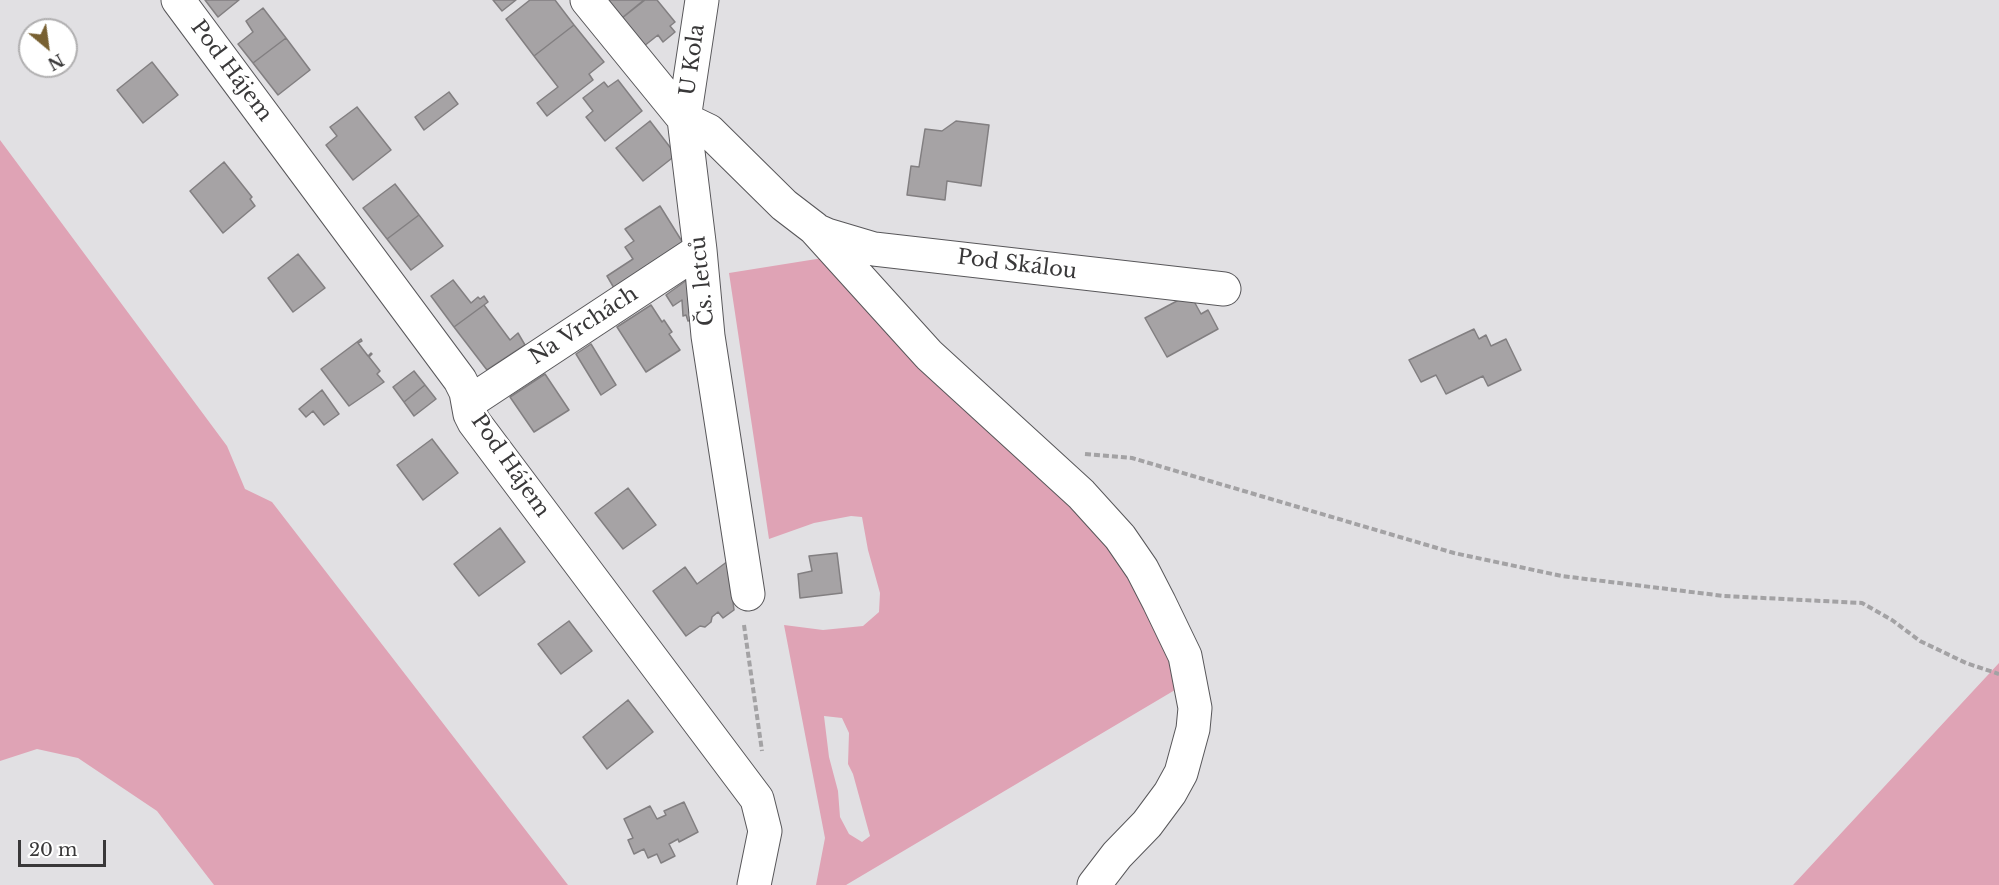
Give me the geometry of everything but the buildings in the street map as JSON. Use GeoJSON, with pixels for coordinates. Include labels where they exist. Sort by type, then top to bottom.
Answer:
{"type":"FeatureCollection","features":[{"type":"Feature","properties":{"kind":"street","name":"Pod Hájem"},"geometry":{"type":"LineString","coordinates":[[178,0],[460,380],[466,392],[470,414],[474,422],[757,798],[765,831],[754,885]]}},
{"type":"Feature","properties":{"kind":"street"},"geometry":{"type":"LineString","coordinates":[[586,0],[684,119],[709,131],[784,205],[814,228],[929,355],[1080,494],[1120,537],[1142,569],[1185,657],[1195,708],[1193,729],[1180,773],[1170,793],[1147,824],[1117,855],[1094,885]]}},
{"type":"Feature","properties":{"kind":"street","name":"U Kola"},"geometry":{"type":"LineString","coordinates":[[684,119],[702,0]]}},
{"type":"Feature","properties":{"kind":"street","name":"Čs. letců"},"geometry":{"type":"LineString","coordinates":[[684,119],[708,336],[748,594]]}},
{"type":"Feature","properties":{"kind":"street","name":"Pod Skálou"},"geometry":{"type":"LineString","coordinates":[[814,228],[827,235],[874,249],[1224,289]]}},
{"type":"Feature","properties":{"kind":"street","name":"Na Vrchách"},"geometry":{"type":"LineString","coordinates":[[468,403],[700,250]]}},
{"type":"Feature","properties":{"kind":"path"},"geometry":{"type":"LineString","coordinates":[[1036,452],[1102,454],[1132,458],[1454,552],[1562,576],[1725,596],[1862,603],[1892,620],[1920,641],[1966,663],[1999,674]]}},
{"type":"Feature","properties":{"kind":"path"},"geometry":{"type":"LineString","coordinates":[[748,594],[743,617],[762,752]]}},
{"type":"Feature","properties":{"kind":"shaded area"},"geometry":{"type":"Polygon","coordinates":[[[0,140],[227,446],[245,489],[272,502],[568,885],[214,885],[157,811],[78,758],[37,749],[0,761],[0,140]]]}},
{"type":"Feature","properties":{"kind":"shaded area"},"geometry":{"type":"Polygon","coordinates":[[[829,257],[1066,488],[1135,574],[1180,687],[846,885],[816,885],[825,838],[784,625],[823,630],[863,626],[879,612],[880,593],[862,517],[851,516],[814,523],[769,539],[729,273],[829,257]],[[824,716],[829,757],[838,791],[840,817],[849,834],[862,842],[870,836],[853,774],[848,764],[849,733],[842,718],[824,716]]]}},
{"type":"Feature","properties":{"kind":"shaded area"},"geometry":{"type":"Polygon","coordinates":[[[1999,663],[1999,885],[1793,885],[1999,663]]]}}]}
